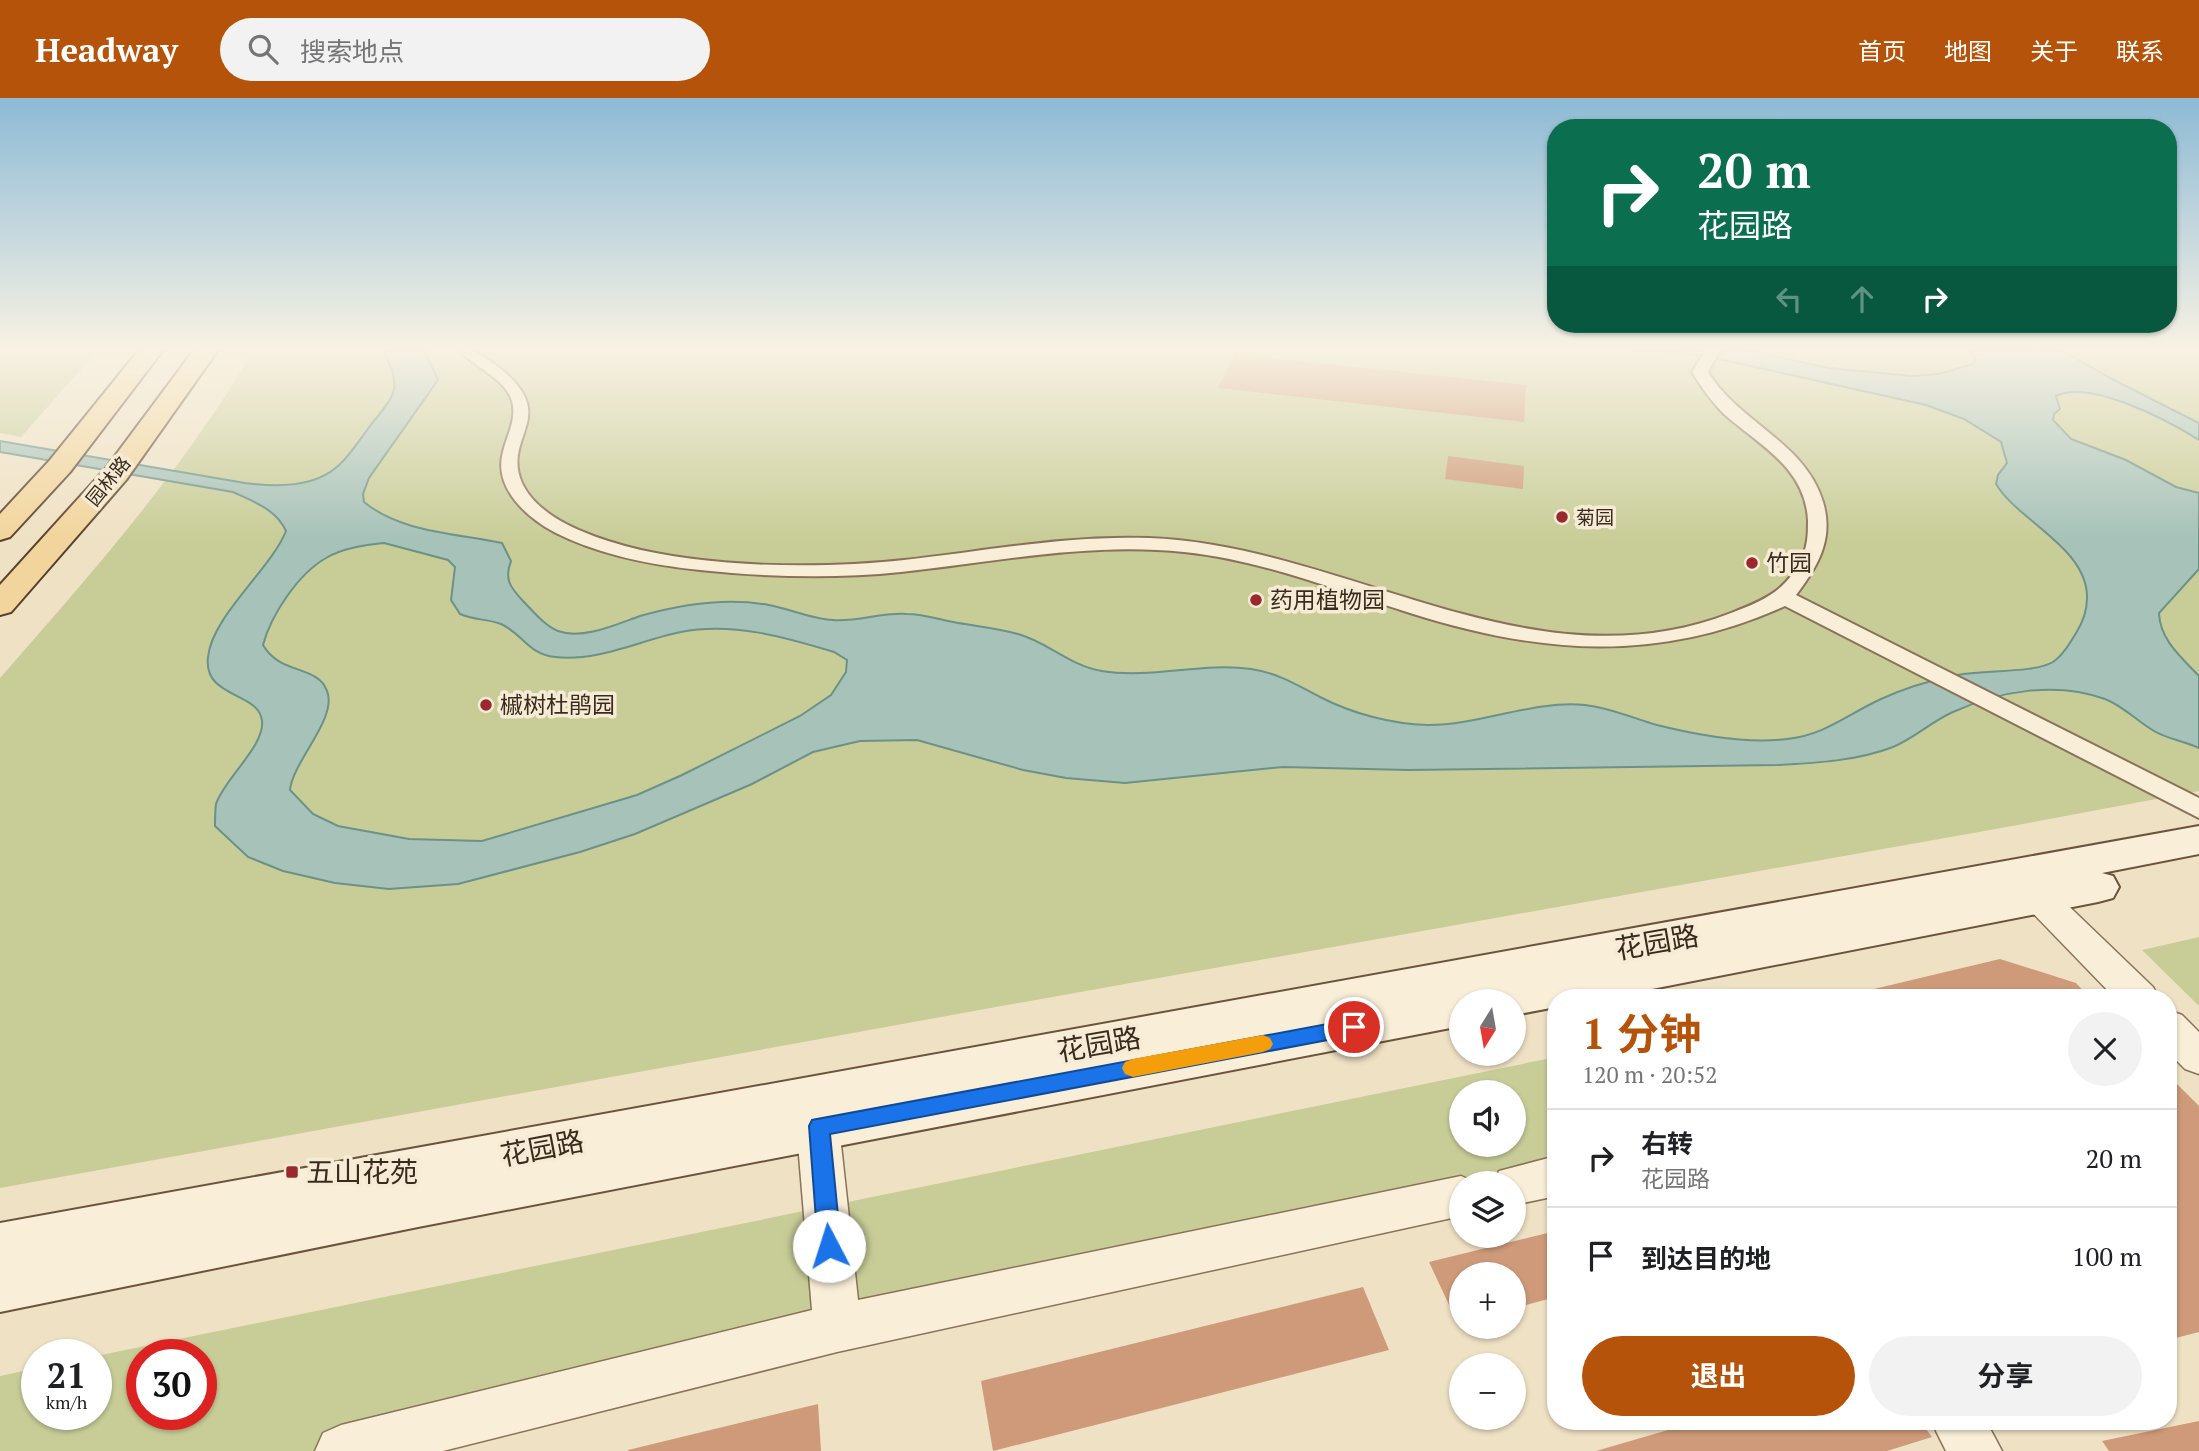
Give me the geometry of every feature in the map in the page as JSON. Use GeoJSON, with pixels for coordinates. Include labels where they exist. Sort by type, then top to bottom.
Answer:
{"type":"FeatureCollection","features":[{"type":"Feature","properties":{"kind":"main road"},"geometry":{"type":"LineString","coordinates":[[0,531],[67,459],[102,413]]}},
{"type":"Feature","properties":{"kind":"main road","name":"园林路"},"geometry":{"type":"LineString","coordinates":[[0,605],[121,467],[160,413]]}},
{"type":"Feature","properties":{"kind":"main road","name":"花园路"},"geometry":{"type":"LineString","coordinates":[[0,1284],[817,1112],[2199,840]]}},
{"type":"Feature","properties":{"kind":"main road","name":"花园路"},"geometry":{"type":"LineString","coordinates":[[1556,989],[2199,867]]}},
{"type":"Feature","properties":{"kind":"main road","name":"花园路"},"geometry":{"type":"LineString","coordinates":[[1526,995],[1547,991]]}},
{"type":"Feature","properties":{"kind":"main road","name":"花园路"},"geometry":{"type":"LineString","coordinates":[[0,1249],[1449,1009]]}},
{"type":"Feature","properties":{"kind":"street"},"geometry":{"type":"LineString","coordinates":[[521,413],[509,460],[509,476],[530,507],[560,527],[611,549],[661,560],[782,571],[849,570],[1101,543],[1185,546],[1281,564],[1434,614],[1493,630],[1556,639],[1645,639],[1703,631],[1732,622],[1784,597],[1811,559],[1816,542],[1817,515],[1812,489],[1790,458],[1735,413]]}},
{"type":"Feature","properties":{"kind":"street"},"geometry":{"type":"LineString","coordinates":[[1784,597],[2199,809]]}},
{"type":"Feature","properties":{"kind":"street"},"geometry":{"type":"LineString","coordinates":[[2040,899],[2131,989]]}},
{"type":"Feature","properties":{"kind":"street"},"geometry":{"type":"LineString","coordinates":[[2177,1035],[2199,1057]]}},
{"type":"Feature","properties":{"kind":"street"},"geometry":{"type":"LineString","coordinates":[[817,1112],[837,1328]]}},
{"type":"Feature","properties":{"kind":"street"},"geometry":{"type":"LineString","coordinates":[[1526,1182],[1547,1178]]}},
{"type":"Feature","properties":{"kind":"street"},"geometry":{"type":"LineString","coordinates":[[341,1451],[837,1328],[1449,1199]]}},
{"type":"Feature","properties":{"kind":"street"},"geometry":{"type":"LineString","coordinates":[[1962,1430],[1976,1451]]}},
{"type":"Feature","properties":{"kind":"green space"},"geometry":{"type":"Polygon","coordinates":[[[0,413],[42,413],[21,437],[0,433],[0,413]]]}},
{"type":"Feature","properties":{"kind":"green space"},"geometry":{"type":"Polygon","coordinates":[[[213,413],[2199,413],[2199,791],[0,1188],[0,678],[135,520],[213,413]]]}},
{"type":"Feature","properties":{"kind":"green space"},"geometry":{"type":"Polygon","coordinates":[[[2199,937],[2199,1006],[2142,950],[2199,937]]]}},
{"type":"Feature","properties":{"kind":"green space"},"geometry":{"type":"Polygon","coordinates":[[[1547,1059],[1547,1187],[1526,1192],[1526,1171],[1449,1171],[1449,1210],[380,1451],[0,1451],[0,1376],[21,1371],[21,1430],[112,1430],[112,1353],[126,1350],[126,1430],[217,1430],[217,1339],[179,1339],[1512,1066],[1526,1066],[1526,1063],[1547,1059]]]}},
{"type":"Feature","properties":{"kind":"water"},"geometry":{"type":"Polygon","coordinates":[[[380,413],[415,413],[369,478],[363,494],[364,502],[395,520],[412,526],[502,543],[511,561],[508,578],[512,587],[539,618],[558,631],[578,634],[611,627],[656,612],[720,602],[769,605],[833,620],[913,614],[1018,634],[1080,664],[1102,671],[1139,673],[1233,667],[1270,673],[1346,708],[1401,723],[1448,724],[1565,704],[1603,708],[1657,725],[1722,738],[1771,740],[1813,733],[1881,699],[1934,680],[1963,674],[2044,666],[2060,656],[2083,621],[2087,603],[2084,580],[2076,564],[2064,550],[2006,497],[1996,484],[1998,475],[2007,463],[2001,442],[1964,419],[1948,413],[2055,413],[2053,420],[2071,439],[2126,460],[2176,487],[2199,493],[2199,569],[2159,613],[2167,640],[2199,676],[2199,748],[2159,733],[2105,699],[2067,690],[2028,691],[1989,699],[1945,716],[1901,743],[1879,752],[1836,761],[1777,765],[1408,770],[1283,767],[1125,783],[1066,778],[1023,770],[917,740],[860,741],[813,752],[752,784],[635,834],[580,852],[458,884],[389,889],[335,883],[283,871],[248,857],[215,826],[216,804],[220,794],[251,752],[261,731],[262,721],[259,711],[252,704],[222,688],[214,680],[209,671],[208,657],[212,641],[230,609],[279,546],[286,531],[282,523],[264,507],[233,492],[0,452],[0,441],[269,485],[295,484],[319,478],[339,465],[380,413]],[[384,543],[340,552],[326,558],[305,574],[272,621],[263,645],[270,655],[288,666],[316,677],[327,691],[329,702],[326,714],[299,766],[290,790],[313,814],[338,826],[409,839],[482,841],[637,795],[682,775],[800,716],[831,695],[846,672],[847,660],[834,652],[778,636],[739,630],[700,629],[681,632],[587,656],[571,658],[546,655],[532,648],[501,624],[460,614],[451,600],[455,567],[448,560],[384,543]]]}},
{"type":"Feature","properties":{"kind":"water"},"geometry":{"type":"Polygon","coordinates":[[[2150,413],[2180,413],[2199,423],[2199,440],[2150,413]]]}},
{"type":"Feature","properties":{"kind":"building"},"geometry":{"type":"Polygon","coordinates":[[[1444,413],[1524,413],[1524,422],[1444,413]]]}},
{"type":"Feature","properties":{"kind":"building"},"geometry":{"type":"Polygon","coordinates":[[[1448,456],[1524,466],[1523,489],[1445,479],[1448,456]]]}},
{"type":"Feature","properties":{"kind":"building"},"geometry":{"type":"Polygon","coordinates":[[[2000,959],[2076,983],[2082,989],[1874,989],[2000,959]]]}},
{"type":"Feature","properties":{"kind":"building"},"geometry":{"type":"Polygon","coordinates":[[[2177,1084],[2199,1106],[2199,1332],[2177,1338],[2177,1084]]]}},
{"type":"Feature","properties":{"kind":"building"},"geometry":{"type":"Polygon","coordinates":[[[1547,1233],[1547,1299],[1526,1305],[1526,1262],[1449,1262],[1449,1305],[1429,1262],[1486,1248],[1526,1248],[1526,1238],[1547,1233]]]}},
{"type":"Feature","properties":{"kind":"building"},"geometry":{"type":"Polygon","coordinates":[[[1363,1287],[1389,1350],[993,1451],[981,1381],[1363,1287]]]}},
{"type":"Feature","properties":{"kind":"building"},"geometry":{"type":"Polygon","coordinates":[[[818,1404],[821,1451],[628,1451],[628,1450],[818,1404]]]}},
{"type":"Feature","properties":{"kind":"building"},"geometry":{"type":"Polygon","coordinates":[[[2199,1421],[2199,1451],[2109,1451],[2102,1441],[2155,1430],[2177,1430],[2177,1426],[2199,1421]]]}},
{"type":"Feature","properties":{"kind":"building"},"geometry":{"type":"Polygon","coordinates":[[[1668,1430],[1927,1430],[1932,1437],[1887,1451],[1596,1451],[1668,1430]]]}},
{"type":"Feature","properties":{"kind":"slow traffic"},"geometry":{"type":"LineString","coordinates":[[1133,1068],[1263,1044]]}},
{"type":"Feature","properties":{"kind":"place","name":"菊园"},"geometry":{"type":"Point","coordinates":[1562,517]}},
{"type":"Feature","properties":{"kind":"place","name":"竹园"},"geometry":{"type":"Point","coordinates":[1752,563]}},
{"type":"Feature","properties":{"kind":"place","name":"药用植物园"},"geometry":{"type":"Point","coordinates":[1256,600]}},
{"type":"Feature","properties":{"kind":"place","name":"槭树杜鹃园"},"geometry":{"type":"Point","coordinates":[486,705]}},
{"type":"Feature","properties":{"kind":"place","name":"五山花苑"},"geometry":{"type":"Point","coordinates":[292,1172]}},
{"type":"Feature","properties":{"kind":"route"},"geometry":{"type":"LineString","coordinates":[[829,1246],[819,1126],[1354,1027]]}}]}
